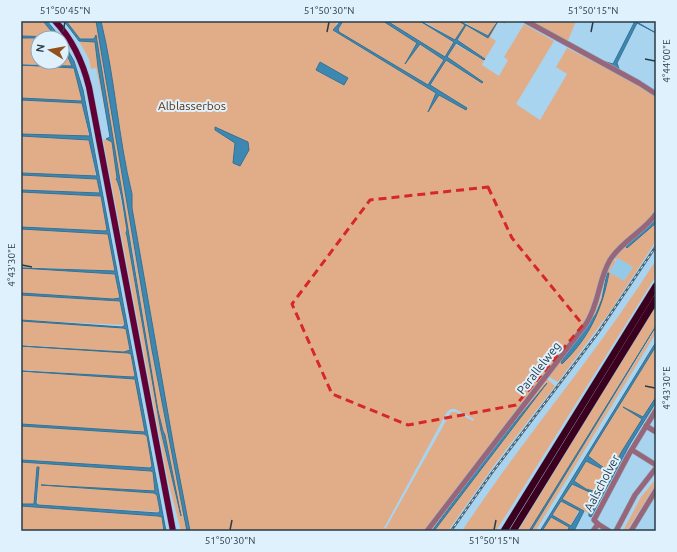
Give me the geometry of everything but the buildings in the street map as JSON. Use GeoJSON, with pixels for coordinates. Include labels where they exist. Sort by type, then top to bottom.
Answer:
{"type":"FeatureCollection","features":[{"type":"Feature","properties":{"kind":"highway"},"geometry":{"type":"LineString","coordinates":[[503,531],[512,519],[656,286]]}},
{"type":"Feature","properties":{"kind":"highway"},"geometry":{"type":"LineString","coordinates":[[513,531],[656,299]]}},
{"type":"Feature","properties":{"kind":"main road"},"geometry":{"type":"LineString","coordinates":[[56,21],[78,55],[89,87],[174,531]]}},
{"type":"Feature","properties":{"kind":"street"},"geometry":{"type":"LineString","coordinates":[[526,21],[639,82],[656,94]]}},
{"type":"Feature","properties":{"kind":"street","name":"Parallelweg"},"geometry":{"type":"LineString","coordinates":[[427,531],[588,320],[597,303],[606,269],[615,253],[656,214]]}},
{"type":"Feature","properties":{"kind":"street","name":"Aalscholver"},"geometry":{"type":"LineString","coordinates":[[598,524],[594,520],[632,450],[656,410]]}},
{"type":"Feature","properties":{"kind":"street"},"geometry":{"type":"LineString","coordinates":[[646,426],[656,432]]}},
{"type":"Feature","properties":{"kind":"street","name":"Aalscholver"},"geometry":{"type":"LineString","coordinates":[[632,450],[656,465]]}},
{"type":"Feature","properties":{"kind":"street"},"geometry":{"type":"LineString","coordinates":[[617,531],[635,495],[656,468]]}},
{"type":"Feature","properties":{"kind":"street"},"geometry":{"type":"LineString","coordinates":[[617,531],[637,495],[656,473]]}},
{"type":"Feature","properties":{"kind":"street"},"geometry":{"type":"LineString","coordinates":[[631,531],[656,490]]}},
{"type":"Feature","properties":{"kind":"street"},"geometry":{"type":"LineString","coordinates":[[593,531],[598,524],[609,531]]}},
{"type":"Feature","properties":{"kind":"highlighted area"},"geometry":{"type":"Polygon","coordinates":[[[488,187],[512,238],[583,325],[516,405],[408,425],[332,394],[292,304],[370,200],[488,187]]]}},
{"type":"Feature","properties":{"kind":"shaded area"},"geometry":{"type":"Polygon","coordinates":[[[43,21],[47,21],[54,30],[50,30],[43,21]]]}},
{"type":"Feature","properties":{"kind":"shaded area"},"geometry":{"type":"Polygon","coordinates":[[[64,21],[66,21],[80,39],[94,39],[96,35],[158,411],[165,435],[181,516],[161,431],[126,233],[127,230],[123,203],[120,188],[116,179],[112,142],[106,139],[110,137],[95,42],[79,41],[64,21]]]}},
{"type":"Feature","properties":{"kind":"shaded area"},"geometry":{"type":"Polygon","coordinates":[[[96,21],[101,21],[106,42],[123,151],[132,194],[132,208],[190,531],[187,531],[152,350],[96,21]]]}},
{"type":"Feature","properties":{"kind":"shaded area"},"geometry":{"type":"Polygon","coordinates":[[[341,21],[343,21],[338,29],[339,32],[428,85],[444,60],[420,44],[405,64],[417,43],[383,21],[387,21],[445,57],[454,42],[420,21],[455,40],[465,25],[459,21],[488,36],[498,21],[488,38],[466,25],[457,40],[485,59],[484,60],[456,43],[447,57],[483,82],[482,83],[446,60],[430,85],[467,108],[466,110],[439,95],[428,112],[436,93],[333,30],[341,21]]]}},
{"type":"Feature","properties":{"kind":"shaded area"},"geometry":{"type":"Polygon","coordinates":[[[635,21],[656,33],[637,23],[617,63],[619,69],[603,61],[613,64],[635,21]]]}},
{"type":"Feature","properties":{"kind":"shaded area"},"geometry":{"type":"Polygon","coordinates":[[[21,36],[30,36],[30,38],[21,38],[21,36]]]}},
{"type":"Feature","properties":{"kind":"shaded area"},"geometry":{"type":"Polygon","coordinates":[[[70,54],[74,61],[83,90],[166,531],[164,531],[162,517],[158,516],[21,506],[21,504],[34,504],[37,467],[39,467],[36,503],[38,505],[158,513],[160,511],[157,495],[154,493],[41,485],[155,491],[153,472],[151,471],[21,462],[21,460],[150,468],[152,466],[147,436],[144,434],[21,426],[21,424],[145,432],[135,379],[21,371],[135,376],[131,354],[128,353],[21,346],[124,352],[130,350],[126,329],[123,328],[21,321],[122,327],[125,325],[120,301],[21,295],[21,293],[113,299],[120,298],[115,274],[21,268],[115,271],[108,234],[21,229],[21,227],[107,230],[101,196],[21,192],[21,190],[100,193],[97,179],[21,175],[21,173],[97,176],[89,140],[21,136],[21,134],[90,136],[82,103],[21,100],[21,98],[81,101],[74,68],[70,68],[70,66],[72,66],[70,62],[70,54]]]}},
{"type":"Feature","properties":{"kind":"shaded area"},"geometry":{"type":"Polygon","coordinates":[[[320,62],[348,78],[344,85],[316,70],[320,62]]]}},
{"type":"Feature","properties":{"kind":"shaded area"},"geometry":{"type":"Polygon","coordinates":[[[215,127],[248,142],[249,150],[240,166],[233,163],[235,143],[215,130],[215,127]]]}},
{"type":"Feature","properties":{"kind":"shaded area"},"geometry":{"type":"Polygon","coordinates":[[[656,220],[656,223],[627,248],[625,246],[656,220]]]}},
{"type":"Feature","properties":{"kind":"shaded area"},"geometry":{"type":"Polygon","coordinates":[[[618,258],[633,267],[624,281],[609,272],[618,258]]]}},
{"type":"Feature","properties":{"kind":"shaded area"},"geometry":{"type":"Polygon","coordinates":[[[607,273],[609,273],[602,299],[607,273]]]}},
{"type":"Feature","properties":{"kind":"shaded area"},"geometry":{"type":"Polygon","coordinates":[[[602,299],[593,323],[587,334],[562,364],[561,362],[596,314],[602,299]]]}},
{"type":"Feature","properties":{"kind":"shaded area"},"geometry":{"type":"Polygon","coordinates":[[[656,326],[531,531],[529,531],[656,326]]]}},
{"type":"Feature","properties":{"kind":"shaded area"},"geometry":{"type":"Polygon","coordinates":[[[656,342],[656,346],[588,456],[604,468],[602,469],[586,461],[574,481],[586,489],[600,493],[622,451],[642,419],[623,407],[643,417],[656,397],[656,402],[630,444],[591,517],[589,516],[589,513],[598,496],[572,484],[562,499],[584,511],[574,531],[568,531],[569,527],[551,517],[542,531],[540,531],[656,342]],[[561,501],[552,515],[571,526],[580,511],[561,501]]]}},
{"type":"Feature","properties":{"kind":"shaded area"},"geometry":{"type":"Polygon","coordinates":[[[547,383],[434,531],[432,531],[496,445],[547,383]]]}},
{"type":"Feature","properties":{"kind":"green space"},"geometry":{"type":"Polygon","coordinates":[[[21,21],[43,21],[50,30],[30,30],[30,36],[21,36],[21,21]]]}},
{"type":"Feature","properties":{"kind":"green space","name":"Alblasserbos"},"geometry":{"type":"Polygon","coordinates":[[[66,21],[337,21],[335,27],[339,21],[341,21],[334,31],[436,93],[428,111],[439,95],[467,109],[430,86],[446,60],[482,83],[482,81],[447,58],[455,44],[484,60],[482,65],[499,76],[508,60],[504,57],[524,24],[554,41],[516,104],[540,120],[567,74],[556,67],[567,48],[637,84],[656,96],[656,211],[644,225],[615,250],[586,320],[425,531],[181,531],[168,481],[103,139],[112,142],[96,68],[91,69],[89,59],[79,41],[87,41],[79,38],[66,21]],[[320,62],[317,70],[344,85],[320,62]],[[117,173],[161,431],[180,514],[165,435],[158,411],[133,253],[117,173]],[[451,409],[447,412],[384,528],[386,528],[451,412],[456,412],[473,421],[474,419],[455,409],[451,409]]]}},
{"type":"Feature","properties":{"kind":"green space"},"geometry":{"type":"Polygon","coordinates":[[[343,21],[383,21],[415,41],[417,43],[405,63],[420,44],[444,60],[430,83],[426,85],[339,32],[338,29],[343,21]]]}},
{"type":"Feature","properties":{"kind":"green space"},"geometry":{"type":"Polygon","coordinates":[[[387,21],[420,21],[454,42],[454,44],[447,56],[443,57],[387,21]]]}},
{"type":"Feature","properties":{"kind":"green space"},"geometry":{"type":"Polygon","coordinates":[[[423,21],[459,21],[465,25],[455,40],[423,21]]]}},
{"type":"Feature","properties":{"kind":"green space"},"geometry":{"type":"Polygon","coordinates":[[[462,21],[497,21],[490,33],[499,21],[490,37],[496,41],[485,59],[457,41],[465,25],[488,38],[488,36],[462,21]]]}},
{"type":"Feature","properties":{"kind":"green space"},"geometry":{"type":"Polygon","coordinates":[[[499,21],[506,21],[505,24],[499,21]]]}},
{"type":"Feature","properties":{"kind":"green space"},"geometry":{"type":"Polygon","coordinates":[[[529,21],[576,21],[567,43],[529,21]]]}},
{"type":"Feature","properties":{"kind":"green space"},"geometry":{"type":"Polygon","coordinates":[[[21,38],[30,39],[30,64],[21,64],[21,38]]]}},
{"type":"Feature","properties":{"kind":"green space"},"geometry":{"type":"Polygon","coordinates":[[[21,65],[30,66],[30,70],[70,70],[70,68],[74,68],[82,99],[81,101],[21,98],[21,65]]]}},
{"type":"Feature","properties":{"kind":"green space"},"geometry":{"type":"Polygon","coordinates":[[[21,100],[82,102],[89,137],[21,134],[21,100]]]}},
{"type":"Feature","properties":{"kind":"green space"},"geometry":{"type":"Polygon","coordinates":[[[21,136],[89,140],[96,177],[21,173],[21,136]]]}},
{"type":"Feature","properties":{"kind":"green space"},"geometry":{"type":"Polygon","coordinates":[[[21,175],[97,179],[100,193],[21,190],[21,175]]]}},
{"type":"Feature","properties":{"kind":"green space"},"geometry":{"type":"Polygon","coordinates":[[[21,192],[101,196],[107,230],[21,227],[21,192]]]}},
{"type":"Feature","properties":{"kind":"green space"},"geometry":{"type":"Polygon","coordinates":[[[656,217],[656,220],[626,248],[656,223],[656,241],[609,313],[558,382],[549,377],[594,314],[613,259],[616,261],[609,272],[624,281],[633,267],[618,258],[617,260],[614,258],[656,217]]]}},
{"type":"Feature","properties":{"kind":"green space"},"geometry":{"type":"Polygon","coordinates":[[[21,229],[108,234],[115,271],[21,267],[21,229]]]}},
{"type":"Feature","properties":{"kind":"green space"},"geometry":{"type":"Polygon","coordinates":[[[656,260],[656,276],[496,531],[462,531],[485,497],[585,363],[656,260]]]}},
{"type":"Feature","properties":{"kind":"green space"},"geometry":{"type":"Polygon","coordinates":[[[21,268],[115,274],[120,298],[113,299],[21,293],[21,268]]]}},
{"type":"Feature","properties":{"kind":"green space"},"geometry":{"type":"Polygon","coordinates":[[[21,295],[120,301],[125,325],[21,320],[21,295]]]}},
{"type":"Feature","properties":{"kind":"green space"},"geometry":{"type":"Polygon","coordinates":[[[656,305],[656,326],[529,531],[518,531],[656,305]]]}},
{"type":"Feature","properties":{"kind":"green space"},"geometry":{"type":"Polygon","coordinates":[[[21,321],[126,328],[130,350],[124,352],[21,345],[21,321]]]}},
{"type":"Feature","properties":{"kind":"green space"},"geometry":{"type":"Polygon","coordinates":[[[656,328],[656,333],[536,530],[531,531],[656,328]]]}},
{"type":"Feature","properties":{"kind":"green space"},"geometry":{"type":"Polygon","coordinates":[[[656,343],[656,404],[626,448],[591,511],[588,513],[562,499],[656,343]]]}},
{"type":"Feature","properties":{"kind":"green space"},"geometry":{"type":"Polygon","coordinates":[[[21,346],[128,353],[131,354],[135,376],[21,370],[21,346]]]}},
{"type":"Feature","properties":{"kind":"green space"},"geometry":{"type":"Polygon","coordinates":[[[21,371],[135,379],[145,432],[21,424],[21,371]]]}},
{"type":"Feature","properties":{"kind":"green space"},"geometry":{"type":"Polygon","coordinates":[[[547,379],[555,386],[495,464],[448,531],[434,531],[547,383],[496,445],[432,531],[429,531],[533,397],[547,379]]]}},
{"type":"Feature","properties":{"kind":"green space"},"geometry":{"type":"Polygon","coordinates":[[[21,426],[144,434],[147,436],[152,466],[150,468],[21,460],[21,426]]]}},
{"type":"Feature","properties":{"kind":"green space"},"geometry":{"type":"Polygon","coordinates":[[[21,462],[151,471],[153,472],[155,491],[41,485],[154,493],[157,495],[160,512],[37,505],[39,467],[37,467],[34,504],[21,504],[21,462]]]}},
{"type":"Feature","properties":{"kind":"green space"},"geometry":{"type":"Polygon","coordinates":[[[656,479],[656,484],[627,531],[623,531],[641,497],[656,479]]]}},
{"type":"Feature","properties":{"kind":"green space"},"geometry":{"type":"Polygon","coordinates":[[[561,500],[579,510],[568,531],[542,531],[561,500]]]}},
{"type":"Feature","properties":{"kind":"green space"},"geometry":{"type":"Polygon","coordinates":[[[21,506],[158,516],[162,517],[164,531],[21,531],[21,506]]]}},
{"type":"Feature","properties":{"kind":"railway"},"geometry":{"type":"LineString","coordinates":[[451,531],[491,474],[598,333],[656,246]]}}]}
